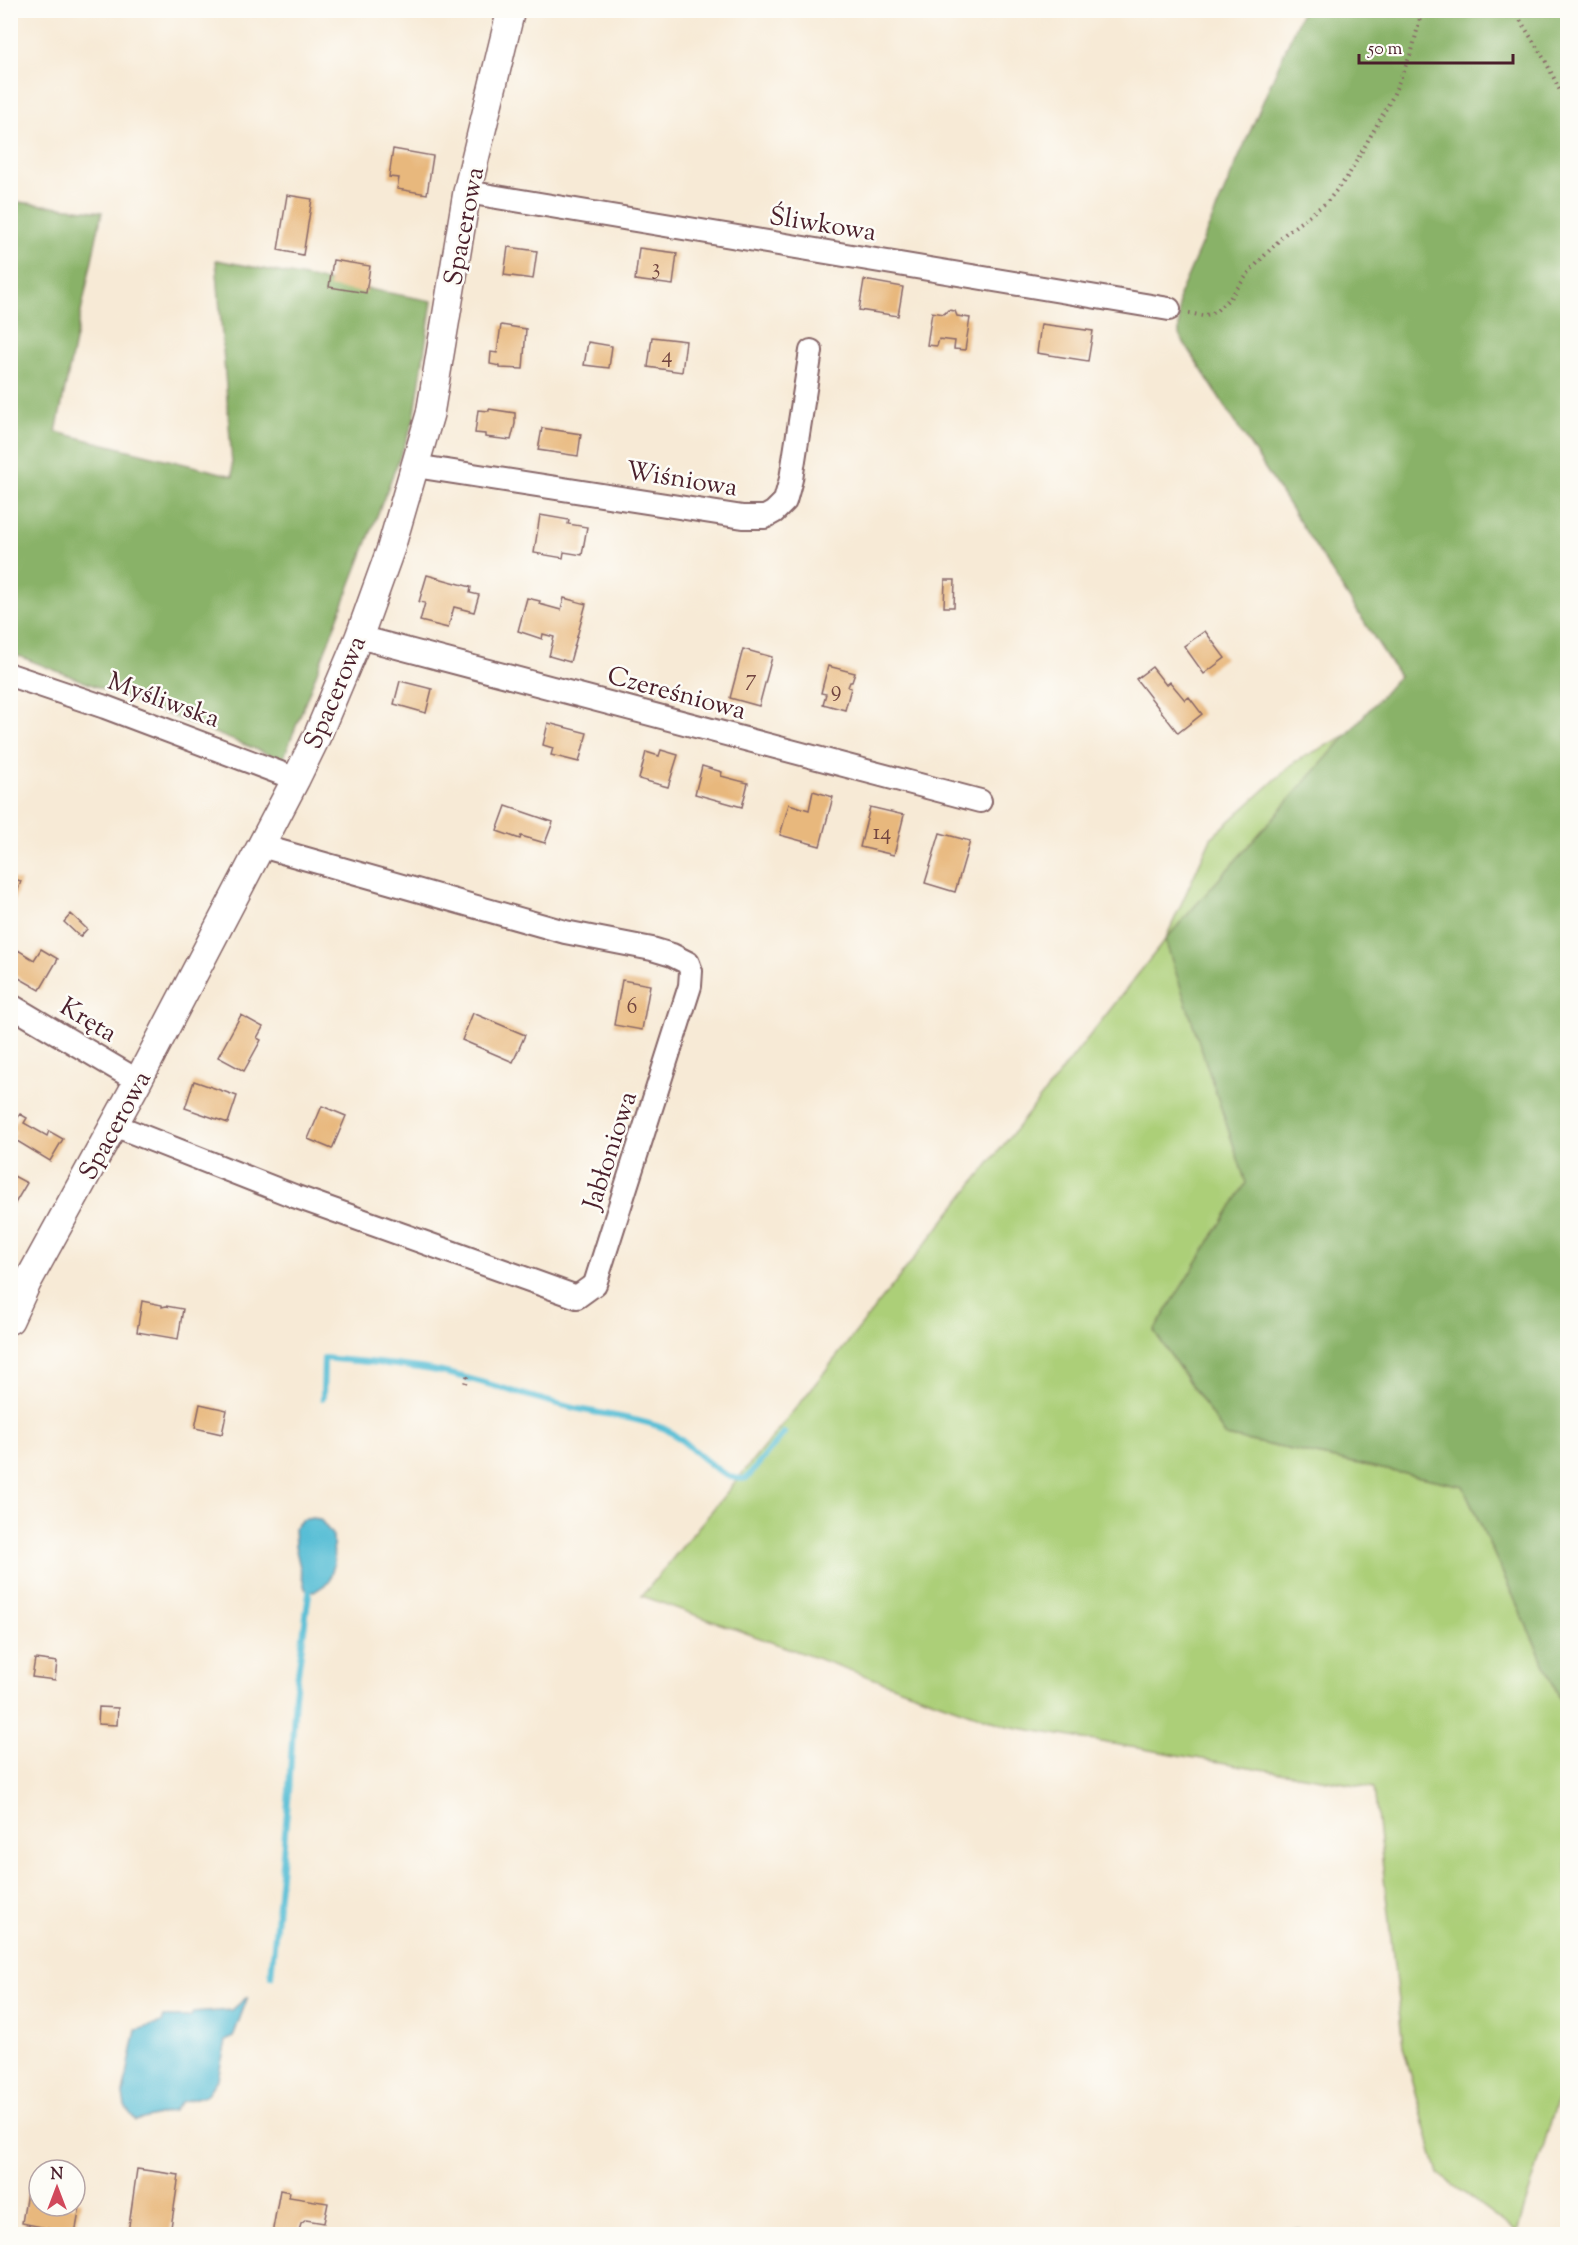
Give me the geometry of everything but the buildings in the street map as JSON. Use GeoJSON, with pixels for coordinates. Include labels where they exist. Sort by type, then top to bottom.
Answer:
{"type":"FeatureCollection","features":[{"type":"Feature","properties":{"kind":"street","name":"Spacerowa"},"geometry":{"type":"LineString","coordinates":[[11,1318],[27,1283],[138,1081],[296,779],[318,734],[359,637],[391,548],[430,414],[467,192],[511,10]]}},
{"type":"Feature","properties":{"kind":"street","name":"Śliwkowa"},"geometry":{"type":"LineString","coordinates":[[467,192],[1169,309]]}},
{"type":"Feature","properties":{"kind":"street","name":"Wiśniowa"},"geometry":{"type":"LineString","coordinates":[[415,466],[743,517],[765,517],[785,501],[791,479],[811,351]]}},
{"type":"Feature","properties":{"kind":"street","name":"Czereśniowa"},"geometry":{"type":"LineString","coordinates":[[359,637],[980,801]]}},
{"type":"Feature","properties":{"kind":"street","name":"Myśliwska"},"geometry":{"type":"LineString","coordinates":[[10,675],[296,779]]}},
{"type":"Feature","properties":{"kind":"street","name":"Jabłoniowa"},"geometry":{"type":"LineString","coordinates":[[114,1125],[294,1196],[577,1297],[595,1284],[690,986],[691,971],[688,963],[652,949],[565,932],[261,846]]}},
{"type":"Feature","properties":{"kind":"street","name":"Kręta"},"geometry":{"type":"LineString","coordinates":[[10,1005],[138,1081]]}},
{"type":"Feature","properties":{"kind":"path"},"geometry":{"type":"LineString","coordinates":[[1169,309],[1203,316],[1215,312],[1230,298],[1250,271],[1284,234],[1327,202],[1348,176],[1392,99],[1412,51],[1422,10]]}},
{"type":"Feature","properties":{"kind":"path"},"geometry":{"type":"LineString","coordinates":[[1514,10],[1546,62],[1568,107]]}},
{"type":"Feature","properties":{"kind":"path"},"geometry":{"type":"LineString","coordinates":[[465,1383],[468,1374]]}},
{"type":"Feature","properties":{"kind":"green space"},"geometry":{"type":"Polygon","coordinates":[[[1302,11],[1567,11],[1567,1714],[1463,1486],[1226,1436],[1154,1331],[1246,1183],[1165,940],[1399,676],[1179,335],[1179,296],[1302,11]]]}},
{"type":"Feature","properties":{"kind":"green space"},"geometry":{"type":"Polygon","coordinates":[[[10,201],[102,212],[56,432],[233,476],[216,260],[432,301],[414,420],[283,760],[11,653],[10,201]]]}},
{"type":"Feature","properties":{"kind":"green space"},"geometry":{"type":"Polygon","coordinates":[[[1349,734],[1246,1184],[1154,1331],[1226,1436],[1463,1486],[1567,1714],[1567,2069],[1517,2232],[1438,2174],[1403,2046],[1374,1788],[1007,1726],[642,1596],[804,1398],[1165,940],[1211,838],[1296,761],[1349,734]]]}},
{"type":"Feature","properties":{"kind":"water"},"geometry":{"type":"Polygon","coordinates":[[[320,1519],[333,1536],[334,1565],[329,1582],[314,1592],[305,1589],[295,1546],[294,1528],[302,1520],[320,1519]]]}},
{"type":"Feature","properties":{"kind":"water"},"geometry":{"type":"Polygon","coordinates":[[[248,1996],[233,2037],[226,2041],[218,2078],[206,2095],[181,2102],[173,2111],[136,2121],[125,2107],[123,2094],[136,2030],[162,2023],[164,2017],[190,2017],[193,2013],[232,2010],[248,1996]]]}},
{"type":"Feature","properties":{"kind":"water"},"geometry":{"type":"Polygon","coordinates":[[[1300,2229],[1303,2234],[1263,2234],[1272,2231],[1300,2229]]]}},
{"type":"Feature","properties":{"kind":"waterway"},"geometry":{"type":"LineString","coordinates":[[323,1398],[324,1358],[442,1372],[558,1404],[652,1424],[672,1433],[716,1468],[737,1479],[747,1478],[784,1433]]}},
{"type":"Feature","properties":{"kind":"waterway"},"geometry":{"type":"LineString","coordinates":[[271,1976],[289,1791],[295,1695],[310,1586]]}}]}
